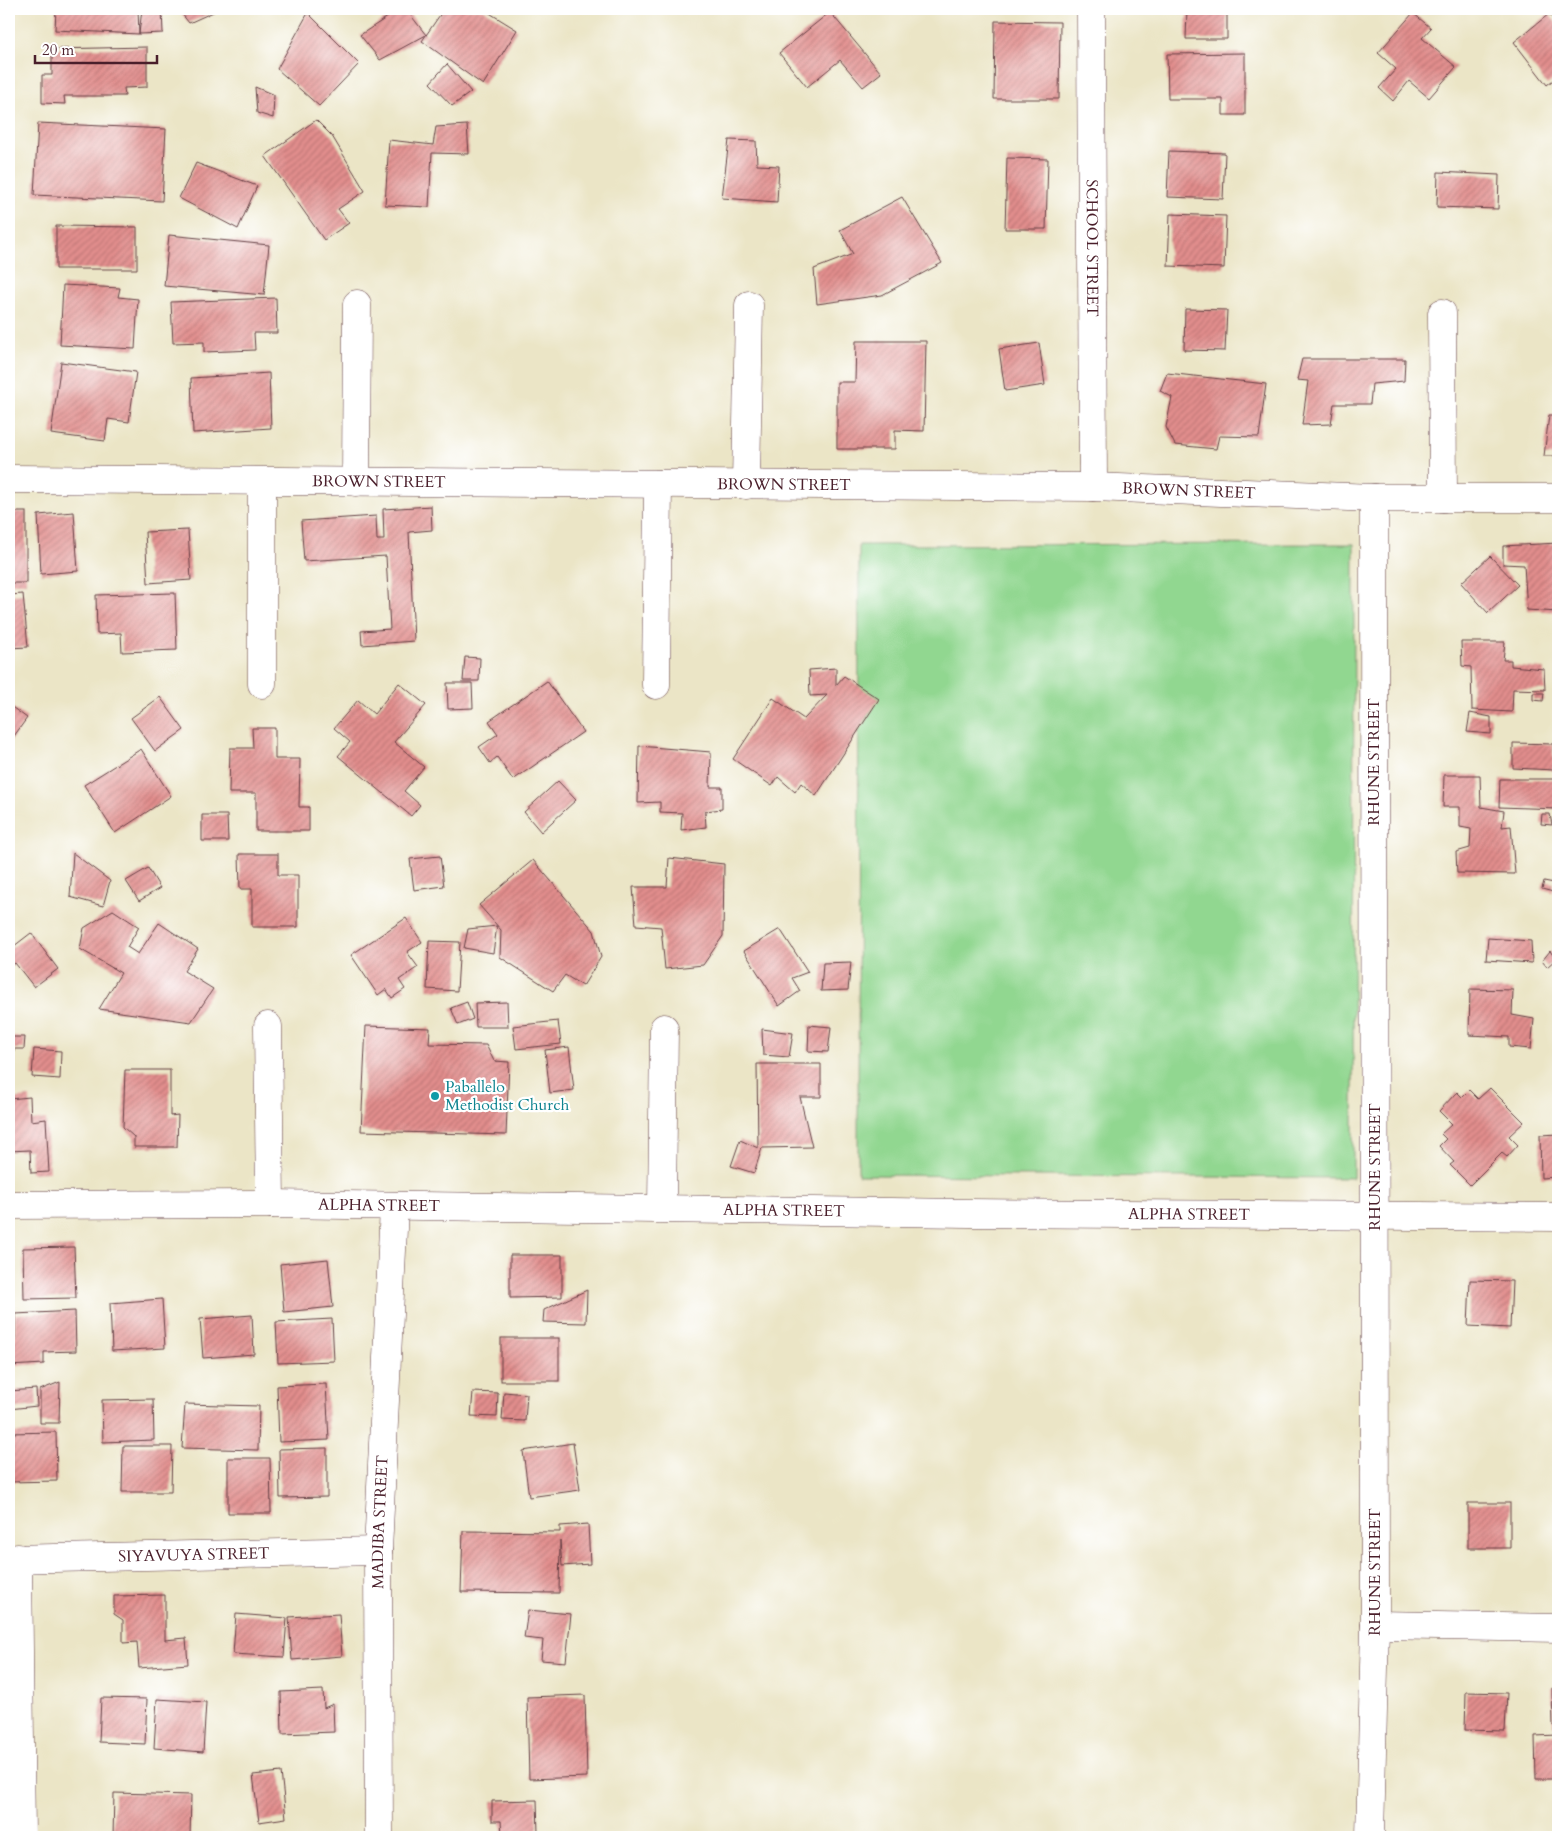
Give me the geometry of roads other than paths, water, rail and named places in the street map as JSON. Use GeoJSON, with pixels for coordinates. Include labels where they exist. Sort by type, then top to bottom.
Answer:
{"type":"FeatureCollection","features":[{"type":"Feature","properties":{"kind":"street","name":"SCHOOL STREET"},"geometry":{"type":"LineString","coordinates":[[1091,9],[1093,487]]}},
{"type":"Feature","properties":{"kind":"street"},"geometry":{"type":"LineString","coordinates":[[356,482],[357,304]]}},
{"type":"Feature","properties":{"kind":"street"},"geometry":{"type":"LineString","coordinates":[[746,485],[748,305]]}},
{"type":"Feature","properties":{"kind":"street"},"geometry":{"type":"LineString","coordinates":[[1442,313],[1443,498]]}},
{"type":"Feature","properties":{"kind":"street","name":"BROWN STREET"},"geometry":{"type":"LineString","coordinates":[[9,479],[1093,487],[1374,498],[1558,498]]}},
{"type":"Feature","properties":{"kind":"street"},"geometry":{"type":"LineString","coordinates":[[262,482],[262,684]]}},
{"type":"Feature","properties":{"kind":"street"},"geometry":{"type":"LineString","coordinates":[[656,685],[658,484]]}},
{"type":"Feature","properties":{"kind":"street","name":"RHUNE STREET"},"geometry":{"type":"LineString","coordinates":[[1370,1837],[1375,1625],[1374,498]]}},
{"type":"Feature","properties":{"kind":"street"},"geometry":{"type":"LineString","coordinates":[[268,1026],[270,1204]]}},
{"type":"Feature","properties":{"kind":"street"},"geometry":{"type":"LineString","coordinates":[[662,1208],[664,1028]]}},
{"type":"Feature","properties":{"kind":"street","name":"ALPHA STREET"},"geometry":{"type":"LineString","coordinates":[[9,1205],[270,1204],[968,1213],[1558,1217]]}},
{"type":"Feature","properties":{"kind":"street","name":"MADIBA STREET"},"geometry":{"type":"LineString","coordinates":[[379,1837],[378,1552],[394,1207]]}},
{"type":"Feature","properties":{"kind":"street","name":"SIYAVUYA STREET"},"geometry":{"type":"LineString","coordinates":[[14,1558],[378,1552]]}},
{"type":"Feature","properties":{"kind":"street"},"geometry":{"type":"LineString","coordinates":[[14,1558],[21,1837]]}},
{"type":"Feature","properties":{"kind":"street"},"geometry":{"type":"LineString","coordinates":[[1375,1625],[1558,1628]]}},
{"type":"Feature","properties":{"kind":"place","name":"Paballelo Methodist Church"},"geometry":{"type":"Point","coordinates":[435,1096]}}]}
